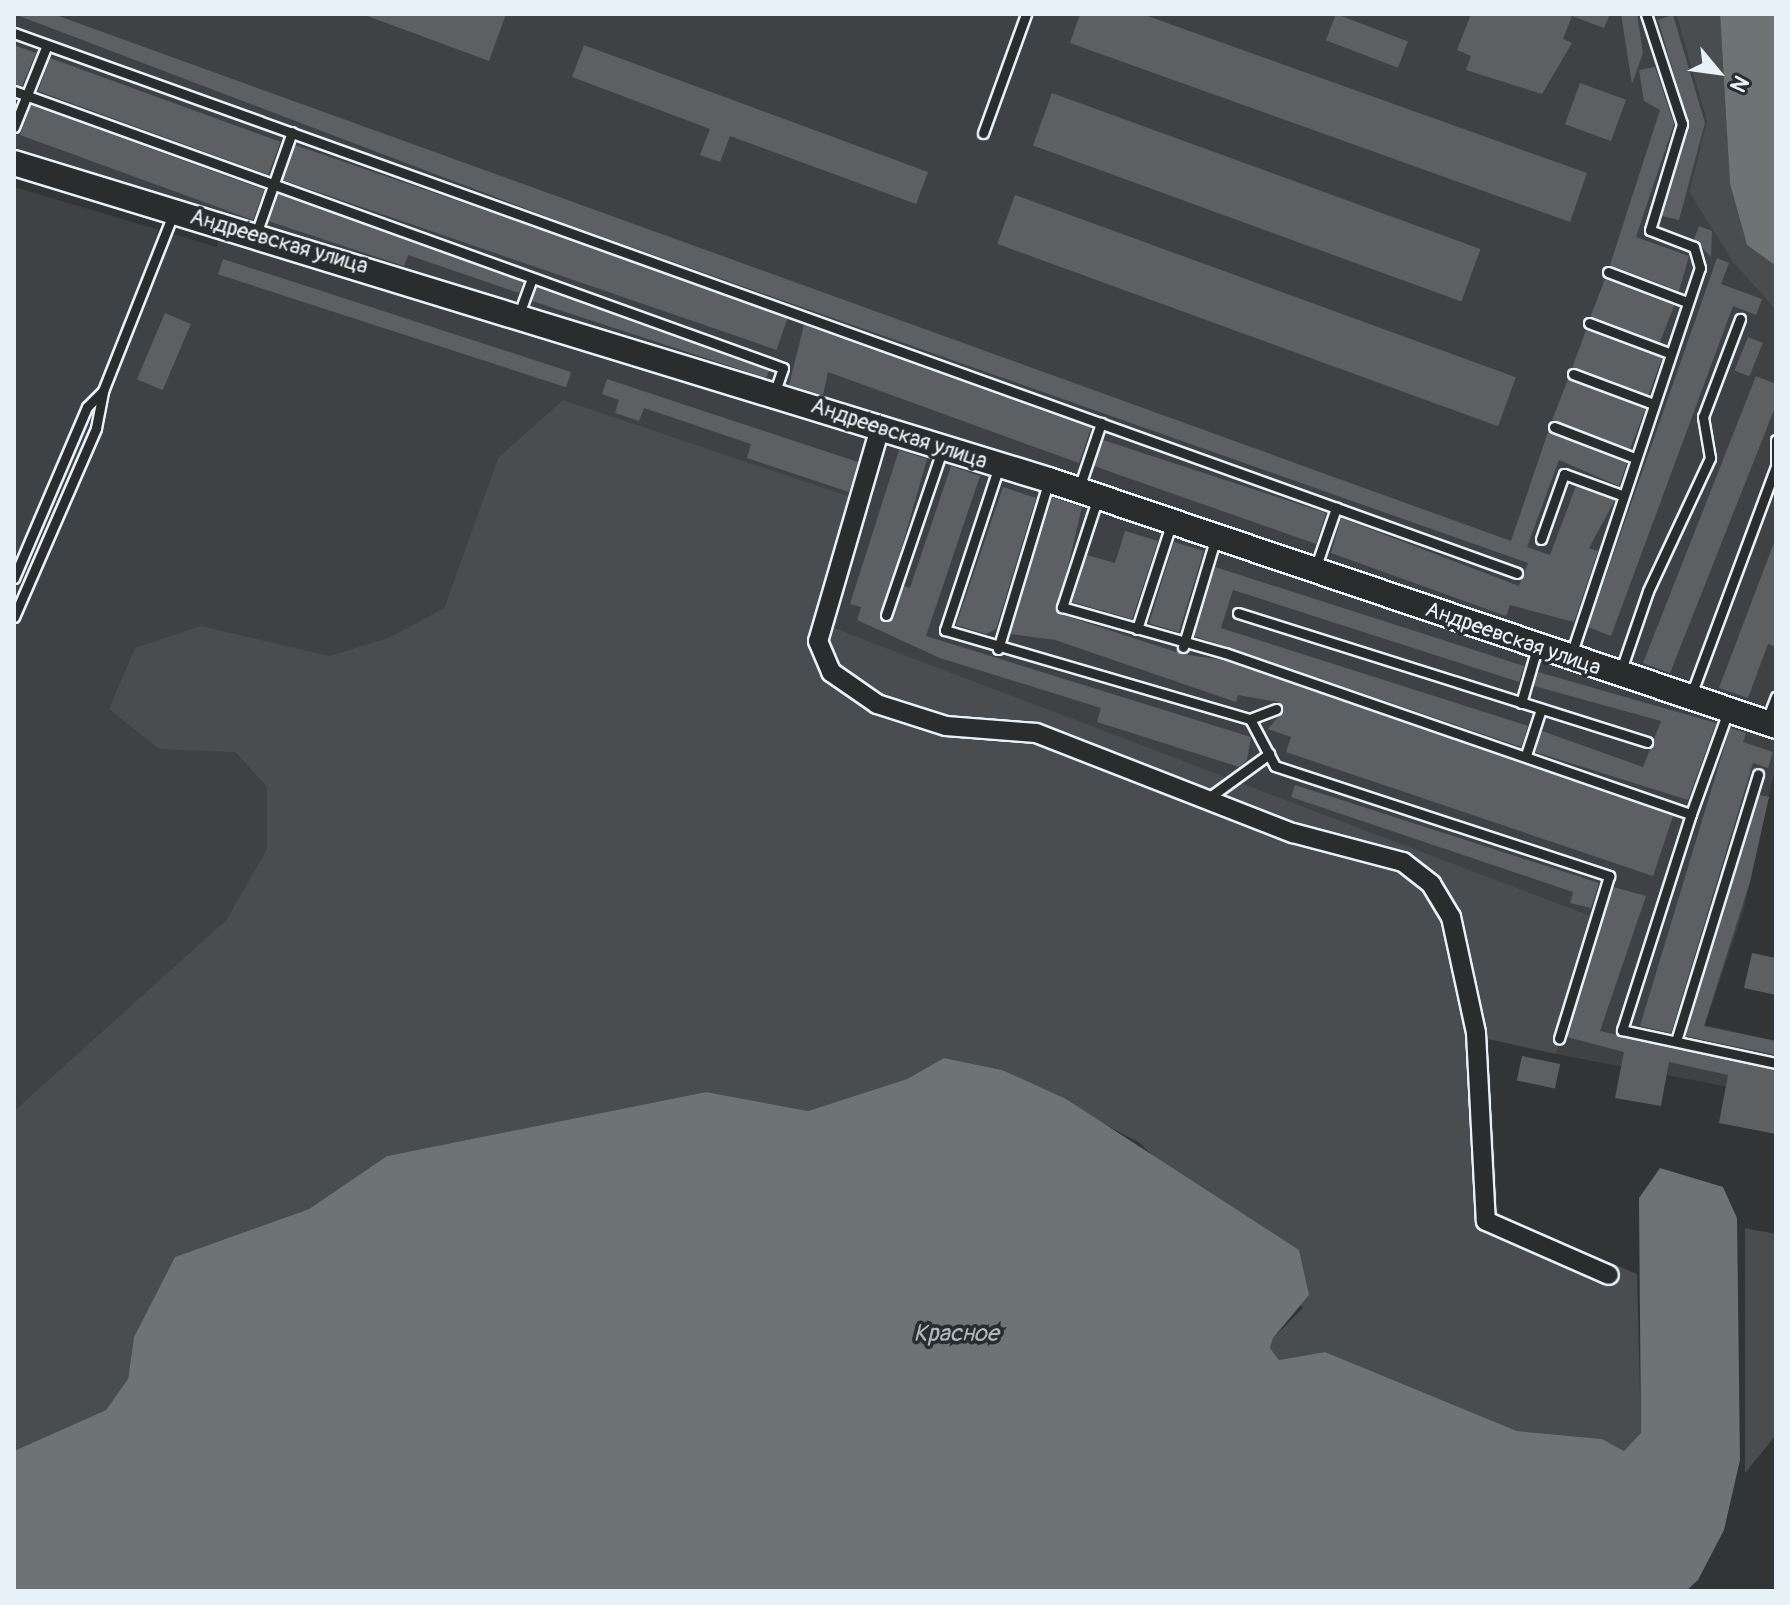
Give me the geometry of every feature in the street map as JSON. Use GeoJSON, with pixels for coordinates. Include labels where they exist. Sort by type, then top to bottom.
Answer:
{"type":"FeatureCollection","features":[{"type":"Feature","properties":{"kind":"street","name":"Андреевская улица"},"geometry":{"type":"LineString","coordinates":[[14,163],[519,314],[1049,480],[1771,725]]}},
{"type":"Feature","properties":{"kind":"street"},"geometry":{"type":"LineString","coordinates":[[880,428],[818,641],[831,672],[877,704],[946,726],[1036,733],[1293,833],[1403,862],[1431,884],[1451,917],[1476,1033],[1486,1221],[1609,1275]]}},
{"type":"Feature","properties":{"kind":"lane"},"geometry":{"type":"LineString","coordinates":[[983,133],[1026,14]]}},
{"type":"Feature","properties":{"kind":"lane"},"geometry":{"type":"LineString","coordinates":[[1570,659],[1619,494],[1700,268],[1694,247],[1650,230],[1682,124],[1646,14]]}},
{"type":"Feature","properties":{"kind":"lane"},"geometry":{"type":"LineString","coordinates":[[14,33],[1517,573]]}},
{"type":"Feature","properties":{"kind":"lane"},"geometry":{"type":"LineString","coordinates":[[14,127],[31,97],[47,45]]}},
{"type":"Feature","properties":{"kind":"lane"},"geometry":{"type":"LineString","coordinates":[[14,91],[783,368],[774,394]]}},
{"type":"Feature","properties":{"kind":"lane"},"geometry":{"type":"LineString","coordinates":[[256,234],[292,132]]}},
{"type":"Feature","properties":{"kind":"lane"},"geometry":{"type":"LineString","coordinates":[[14,617],[96,428],[103,391],[174,211]]}},
{"type":"Feature","properties":{"kind":"lane"},"geometry":{"type":"LineString","coordinates":[[1608,272],[1687,302]]}},
{"type":"Feature","properties":{"kind":"lane"},"geometry":{"type":"LineString","coordinates":[[519,314],[532,278]]}},
{"type":"Feature","properties":{"kind":"lane"},"geometry":{"type":"LineString","coordinates":[[1619,675],[1648,591],[1710,458],[1703,417],[1740,319]]}},
{"type":"Feature","properties":{"kind":"lane"},"geometry":{"type":"LineString","coordinates":[[1589,323],[1669,353]]}},
{"type":"Feature","properties":{"kind":"lane"},"geometry":{"type":"LineString","coordinates":[[1573,374],[1651,403]]}},
{"type":"Feature","properties":{"kind":"lane"},"geometry":{"type":"LineString","coordinates":[[14,578],[87,407],[103,391]]}},
{"type":"Feature","properties":{"kind":"lane"},"geometry":{"type":"LineString","coordinates":[[1101,423],[1062,607],[1137,629],[1183,647],[1225,653],[1691,814]]}},
{"type":"Feature","properties":{"kind":"lane"},"geometry":{"type":"LineString","coordinates":[[1554,427],[1632,457]]}},
{"type":"Feature","properties":{"kind":"lane"},"geometry":{"type":"LineString","coordinates":[[1690,699],[1776,466],[1776,440]]}},
{"type":"Feature","properties":{"kind":"lane"},"geometry":{"type":"LineString","coordinates":[[886,615],[943,447]]}},
{"type":"Feature","properties":{"kind":"lane"},"geometry":{"type":"LineString","coordinates":[[999,466],[945,630],[998,649],[1250,719],[1276,709]]}},
{"type":"Feature","properties":{"kind":"lane"},"geometry":{"type":"LineString","coordinates":[[1541,539],[1564,474],[1619,494]]}},
{"type":"Feature","properties":{"kind":"lane"},"geometry":{"type":"LineString","coordinates":[[998,649],[1049,480]]}},
{"type":"Feature","properties":{"kind":"lane"},"geometry":{"type":"LineString","coordinates":[[1314,569],[1336,508]]}},
{"type":"Feature","properties":{"kind":"lane"},"geometry":{"type":"LineString","coordinates":[[1137,629],[1172,521]]}},
{"type":"Feature","properties":{"kind":"lane"},"geometry":{"type":"LineString","coordinates":[[1183,647],[1216,536]]}},
{"type":"Feature","properties":{"kind":"lane"},"geometry":{"type":"LineString","coordinates":[[1238,613],[1647,742]]}},
{"type":"Feature","properties":{"kind":"lane"},"geometry":{"type":"LineString","coordinates":[[1521,703],[1537,648]]}},
{"type":"Feature","properties":{"kind":"lane"},"geometry":{"type":"LineString","coordinates":[[1771,725],[1776,697]]}},
{"type":"Feature","properties":{"kind":"lane"},"geometry":{"type":"LineString","coordinates":[[1526,755],[1541,709]]}},
{"type":"Feature","properties":{"kind":"lane"},"geometry":{"type":"LineString","coordinates":[[1728,711],[1691,814],[1622,1030],[1776,1063]]}},
{"type":"Feature","properties":{"kind":"lane"},"geometry":{"type":"LineString","coordinates":[[1250,719],[1275,766],[1609,876],[1559,1039]]}},
{"type":"Feature","properties":{"kind":"lane"},"geometry":{"type":"LineString","coordinates":[[1207,799],[1269,754]]}},
{"type":"Feature","properties":{"kind":"lane"},"geometry":{"type":"LineString","coordinates":[[1676,1041],[1758,774]]}},
{"type":"Feature","properties":{"kind":"shaded area"},"geometry":{"type":"Polygon","coordinates":[[[14,14],[1676,14],[1707,123],[1689,192],[1733,262],[1776,310],[1776,764],[1743,912],[1705,1025],[1776,1041],[1776,1096],[1556,1054],[1599,919],[822,624],[564,400],[498,458],[444,608],[388,638],[329,656],[275,645],[159,749],[234,751],[267,787],[267,849],[226,920],[14,1111],[14,187],[217,247],[223,219],[14,155],[14,14]]]}},
{"type":"Feature","properties":{"kind":"shaded area"},"geometry":{"type":"Polygon","coordinates":[[[1676,14],[1720,14],[1730,184],[1747,245],[1776,266],[1776,310],[1733,262],[1689,192],[1707,122],[1676,14]]]}},
{"type":"Feature","properties":{"kind":"shaded area"},"geometry":{"type":"Polygon","coordinates":[[[563,400],[859,500],[823,624],[1599,919],[1556,1054],[1488,1039],[1498,1215],[1637,1274],[1641,1433],[1634,1443],[1624,1451],[1602,1439],[1517,1431],[1325,1352],[1279,1360],[1270,1348],[1273,1338],[1303,1308],[1140,1143],[1002,1070],[944,1058],[907,1079],[808,1111],[706,1092],[387,1156],[309,1209],[175,1257],[134,1337],[128,1379],[106,1410],[14,1451],[14,1111],[226,920],[267,849],[267,787],[235,752],[159,749],[109,709],[135,648],[201,626],[329,656],[388,638],[444,608],[498,458],[563,400]]]}},
{"type":"Feature","properties":{"kind":"shaded area"},"geometry":{"type":"Polygon","coordinates":[[[1745,1228],[1776,1234],[1776,1435],[1745,1473],[1745,1228]]]}},
{"type":"Feature","properties":{"kind":"water"},"geometry":{"type":"Polygon","coordinates":[[[1720,14],[1776,14],[1776,266],[1747,245],[1730,184],[1720,14]]]}},
{"type":"Feature","properties":{"kind":"water","name":"Красное"},"geometry":{"type":"Polygon","coordinates":[[[944,1058],[1002,1070],[1066,1099],[1299,1250],[1309,1295],[1273,1338],[1270,1348],[1279,1360],[1325,1352],[1517,1431],[1602,1439],[1624,1451],[1641,1433],[1639,1198],[1660,1168],[1723,1187],[1737,1218],[1740,1460],[1724,1530],[1698,1580],[1686,1591],[14,1591],[14,1451],[106,1410],[128,1379],[134,1337],[175,1257],[309,1209],[387,1156],[706,1092],[808,1111],[907,1079],[944,1058]]]}},
{"type":"Feature","properties":{"kind":"building"},"geometry":{"type":"Polygon","coordinates":[[[14,14],[53,14],[1511,541],[1548,432],[1627,463],[1619,486],[1559,460],[1527,547],[1550,555],[1576,486],[1615,500],[1589,548],[1598,551],[1574,622],[1510,605],[1506,616],[1331,553],[1341,518],[1519,586],[1528,563],[569,225],[14,14]]]}},
{"type":"Feature","properties":{"kind":"building"},"geometry":{"type":"Polygon","coordinates":[[[362,14],[506,14],[489,61],[362,14]]]}},
{"type":"Feature","properties":{"kind":"building"},"geometry":{"type":"Polygon","coordinates":[[[1080,14],[1142,14],[1587,173],[1570,222],[1070,43],[1080,14]]]}},
{"type":"Feature","properties":{"kind":"building"},"geometry":{"type":"Polygon","coordinates":[[[1336,14],[1408,42],[1398,68],[1326,40],[1336,14]]]}},
{"type":"Feature","properties":{"kind":"building"},"geometry":{"type":"Polygon","coordinates":[[[1471,14],[1610,14],[1604,28],[1572,16],[1563,39],[1572,43],[1542,94],[1466,70],[1471,56],[1457,50],[1471,14]]]}},
{"type":"Feature","properties":{"kind":"building"},"geometry":{"type":"Polygon","coordinates":[[[1621,14],[1637,14],[1643,53],[1632,84],[1621,14]]]}},
{"type":"Feature","properties":{"kind":"building"},"geometry":{"type":"Polygon","coordinates":[[[1673,15],[1705,123],[1679,220],[1662,216],[1689,125],[1658,20],[1673,15]]]}},
{"type":"Feature","properties":{"kind":"building"},"geometry":{"type":"Polygon","coordinates":[[[14,45],[36,53],[22,86],[14,84],[14,45]]]}},
{"type":"Feature","properties":{"kind":"building"},"geometry":{"type":"Polygon","coordinates":[[[584,45],[928,172],[916,204],[730,136],[720,162],[700,155],[710,129],[572,77],[584,45]]]}},
{"type":"Feature","properties":{"kind":"building"},"geometry":{"type":"Polygon","coordinates":[[[50,58],[280,142],[268,175],[38,91],[50,58]]]}},
{"type":"Feature","properties":{"kind":"building"},"geometry":{"type":"Polygon","coordinates":[[[1655,67],[1674,124],[1636,237],[1689,256],[1679,291],[1610,265],[1660,110],[1644,101],[1639,70],[1655,67]]]}},
{"type":"Feature","properties":{"kind":"building"},"geometry":{"type":"Polygon","coordinates":[[[1580,83],[1626,100],[1611,141],[1565,124],[1580,83]]]}},
{"type":"Feature","properties":{"kind":"building"},"geometry":{"type":"Polygon","coordinates":[[[1052,93],[1480,249],[1461,302],[1033,146],[1052,93]]]}},
{"type":"Feature","properties":{"kind":"building"},"geometry":{"type":"Polygon","coordinates":[[[31,105],[264,190],[253,220],[20,135],[31,105]]]}},
{"type":"Feature","properties":{"kind":"building"},"geometry":{"type":"Polygon","coordinates":[[[295,145],[789,315],[777,350],[283,180],[295,145]]]}},
{"type":"Feature","properties":{"kind":"building"},"geometry":{"type":"Polygon","coordinates":[[[278,194],[523,282],[519,293],[408,255],[404,266],[268,221],[278,194]]]}},
{"type":"Feature","properties":{"kind":"building"},"geometry":{"type":"Polygon","coordinates":[[[1015,195],[1516,377],[1498,426],[997,244],[1015,195]]]}},
{"type":"Feature","properties":{"kind":"building"},"geometry":{"type":"Polygon","coordinates":[[[1699,226],[1712,231],[1711,257],[1694,239],[1699,226]]]}},
{"type":"Feature","properties":{"kind":"building"},"geometry":{"type":"Polygon","coordinates":[[[1717,258],[1729,263],[1721,284],[1762,299],[1756,315],[1733,306],[1611,636],[1588,627],[1717,258]]]}},
{"type":"Feature","properties":{"kind":"building"},"geometry":{"type":"Polygon","coordinates":[[[223,259],[571,372],[566,387],[218,274],[223,259]]]}},
{"type":"Feature","properties":{"kind":"building"},"geometry":{"type":"Polygon","coordinates":[[[1605,279],[1674,306],[1660,343],[1591,316],[1605,279]]]}},
{"type":"Feature","properties":{"kind":"building"},"geometry":{"type":"Polygon","coordinates":[[[537,287],[769,371],[766,378],[532,301],[537,287]]]}},
{"type":"Feature","properties":{"kind":"building"},"geometry":{"type":"Polygon","coordinates":[[[165,313],[191,324],[163,390],[137,379],[165,313]]]}},
{"type":"Feature","properties":{"kind":"building"},"geometry":{"type":"Polygon","coordinates":[[[804,325],[1091,428],[1079,463],[828,372],[823,395],[789,385],[804,325]]]}},
{"type":"Feature","properties":{"kind":"building"},"geometry":{"type":"Polygon","coordinates":[[[1586,330],[1662,358],[1648,395],[1572,368],[1586,330]]]}},
{"type":"Feature","properties":{"kind":"building"},"geometry":{"type":"Polygon","coordinates":[[[1748,337],[1763,343],[1749,376],[1735,370],[1748,337]]]}},
{"type":"Feature","properties":{"kind":"building"},"geometry":{"type":"Polygon","coordinates":[[[1756,376],[1776,384],[1776,405],[1670,673],[1643,663],[1756,376]]]}},
{"type":"Feature","properties":{"kind":"building"},"geometry":{"type":"Polygon","coordinates":[[[607,379],[858,462],[849,492],[747,458],[751,444],[644,408],[639,421],[615,413],[619,400],[602,394],[607,379]]]}},
{"type":"Feature","properties":{"kind":"building"},"geometry":{"type":"Polygon","coordinates":[[[1568,379],[1645,409],[1630,450],[1552,420],[1568,379]]]}},
{"type":"Feature","properties":{"kind":"building"},"geometry":{"type":"Polygon","coordinates":[[[1103,440],[1326,513],[1316,544],[1094,466],[1103,440]]]}},
{"type":"Feature","properties":{"kind":"building"},"geometry":{"type":"Polygon","coordinates":[[[899,450],[927,459],[881,620],[891,620],[904,586],[910,588],[951,466],[980,476],[926,636],[1251,737],[1247,760],[1239,767],[1097,722],[1101,708],[940,658],[857,620],[861,607],[850,604],[899,450]]]}},
{"type":"Feature","properties":{"kind":"building"},"geometry":{"type":"Polygon","coordinates":[[[1003,487],[1036,498],[996,629],[986,634],[956,625],[1003,487]]]}},
{"type":"Feature","properties":{"kind":"building"},"geometry":{"type":"Polygon","coordinates":[[[1052,497],[1082,507],[1057,613],[1182,654],[1223,660],[1673,816],[1653,876],[1286,752],[1291,737],[1268,729],[1283,711],[1278,702],[1238,695],[1236,702],[1055,640],[1010,634],[1052,497]]]}},
{"type":"Feature","properties":{"kind":"building"},"geometry":{"type":"Polygon","coordinates":[[[1125,531],[1158,541],[1132,619],[1072,602],[1087,555],[1115,563],[1125,531]]]}},
{"type":"Feature","properties":{"kind":"building"},"geometry":{"type":"Polygon","coordinates":[[[1775,540],[1776,647],[1768,644],[1748,698],[1719,688],[1775,540]]]}},
{"type":"Feature","properties":{"kind":"building"},"geometry":{"type":"Polygon","coordinates":[[[1174,542],[1204,551],[1179,632],[1149,623],[1174,542]]]}},
{"type":"Feature","properties":{"kind":"building"},"geometry":{"type":"Polygon","coordinates":[[[1215,567],[1524,666],[1519,682],[1233,590],[1221,628],[1528,726],[1521,747],[1194,636],[1215,567]]]}},
{"type":"Feature","properties":{"kind":"building"},"geometry":{"type":"Polygon","coordinates":[[[1538,672],[1716,723],[1688,800],[1535,752],[1542,731],[1643,767],[1661,721],[1534,686],[1538,672]]]}},
{"type":"Feature","properties":{"kind":"building"},"geometry":{"type":"Polygon","coordinates":[[[1730,728],[1746,733],[1743,742],[1773,752],[1768,768],[1753,763],[1671,1033],[1640,1026],[1730,728]]]}},
{"type":"Feature","properties":{"kind":"building"},"geometry":{"type":"Polygon","coordinates":[[[1295,785],[1599,883],[1591,908],[1570,903],[1573,892],[1291,797],[1295,785]]]}},
{"type":"Feature","properties":{"kind":"building"},"geometry":{"type":"Polygon","coordinates":[[[1759,795],[1769,797],[1750,882],[1704,1026],[1776,1041],[1776,1055],[1685,1036],[1759,795]]]}},
{"type":"Feature","properties":{"kind":"building"},"geometry":{"type":"Polygon","coordinates":[[[1613,887],[1646,896],[1600,1031],[1776,1070],[1776,1134],[1719,1123],[1728,1075],[1669,1062],[1661,1106],[1615,1098],[1624,1052],[1567,1037],[1613,887]]]}},
{"type":"Feature","properties":{"kind":"building"},"geometry":{"type":"Polygon","coordinates":[[[1752,953],[1776,958],[1776,995],[1744,988],[1752,953]]]}},
{"type":"Feature","properties":{"kind":"building"},"geometry":{"type":"Polygon","coordinates":[[[1522,1056],[1560,1064],[1555,1089],[1517,1080],[1522,1056]]]}}]}
